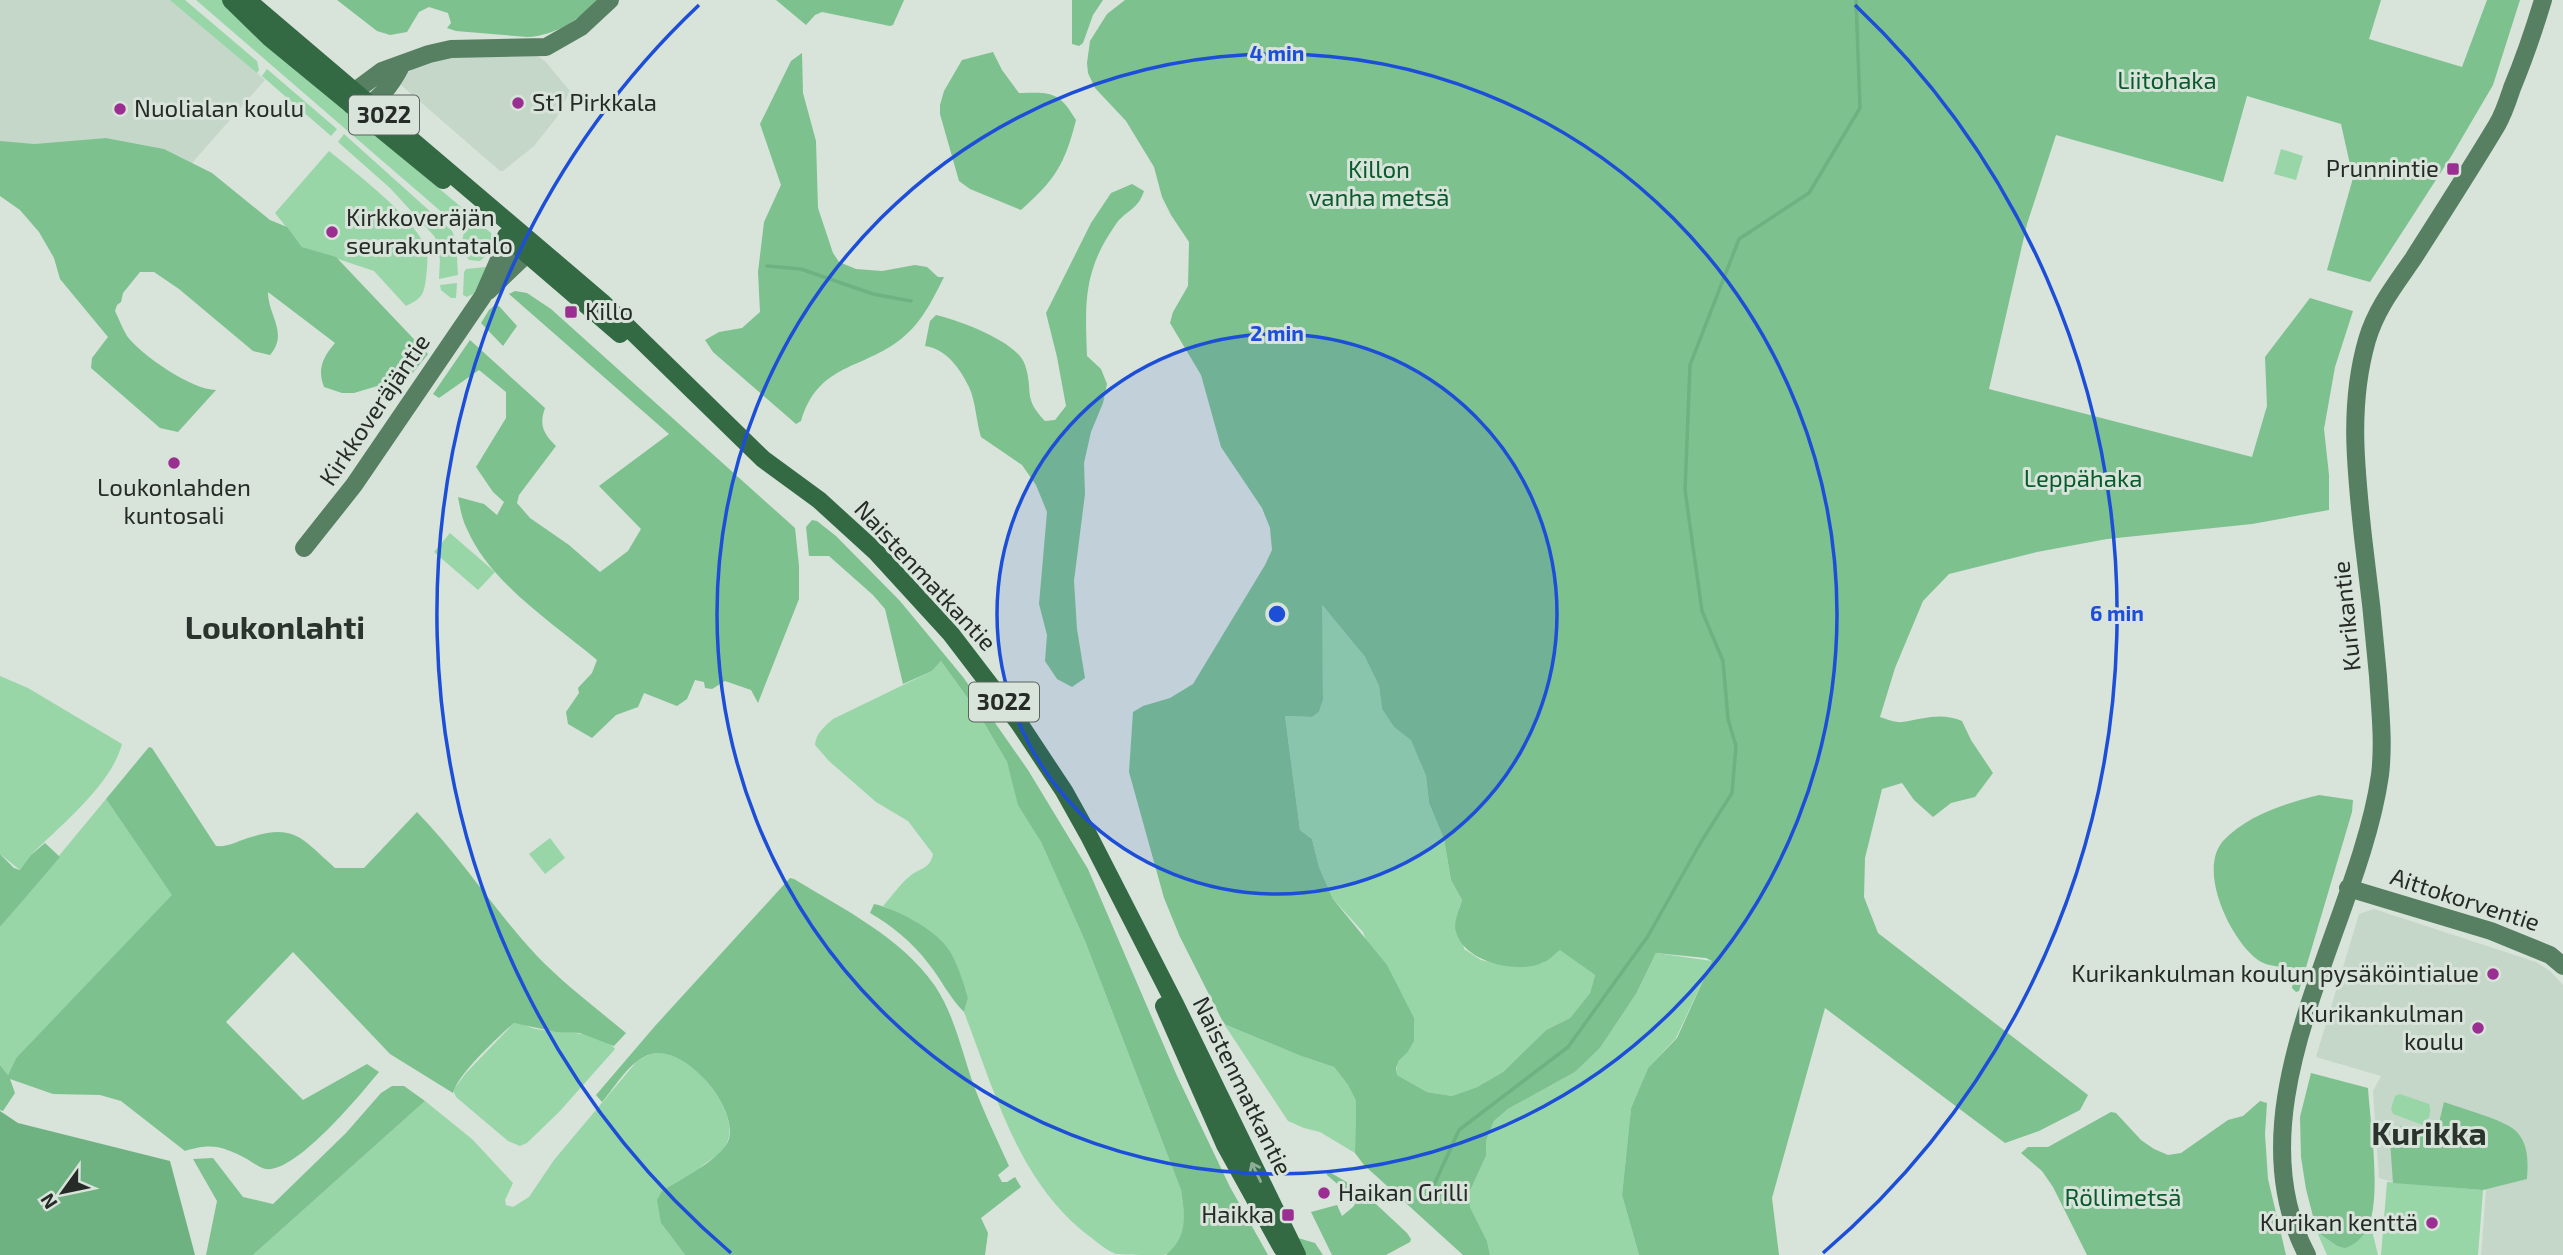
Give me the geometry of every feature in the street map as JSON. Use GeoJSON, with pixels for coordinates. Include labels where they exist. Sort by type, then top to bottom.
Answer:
{"type":"FeatureCollection","features":[{"type":"Feature","properties":{"kind":"main road","name":"Naistenmatkantie"},"geometry":{"type":"LineString","coordinates":[[231,0],[270,38],[358,103]]}},
{"type":"Feature","properties":{"kind":"main road","name":"Naistenmatkantie"},"geometry":{"type":"LineString","coordinates":[[247,0],[358,103],[530,250],[617,331],[674,373],[709,405],[792,470],[819,500],[875,551],[951,634],[1019,723],[1064,791],[1088,834],[1175,1004],[1297,1255]]}},
{"type":"Feature","properties":{"kind":"main road"},"geometry":{"type":"LineString","coordinates":[[358,103],[390,88],[401,66],[429,54],[451,49],[546,47],[580,27],[610,0]]}},
{"type":"Feature","properties":{"kind":"main road","name":"Kurikantie"},"geometry":{"type":"LineString","coordinates":[[2307,1255],[2293,1218],[2285,1181],[2282,1144],[2285,1102],[2295,1052],[2374,807],[2380,772],[2382,738],[2375,639],[2355,465],[2354,419],[2360,368],[2369,334],[2386,298],[2500,120],[2543,0]]}},
{"type":"Feature","properties":{"kind":"main road","name":"Kirkkoveräjäntie"},"geometry":{"type":"LineString","coordinates":[[304,548],[354,485],[483,296],[501,255],[515,237]]}},
{"type":"Feature","properties":{"kind":"main road","name":"Kirkkoveräjäntie"},"geometry":{"type":"LineString","coordinates":[[483,296],[530,250]]}},
{"type":"Feature","properties":{"kind":"main road","name":"Aittokorventie"},"geometry":{"type":"LineString","coordinates":[[2348,888],[2491,931],[2550,955],[2563,966]]}},
{"type":"Feature","properties":{"kind":"main road","name":"Naistenmatkantie"},"geometry":{"type":"LineString","coordinates":[[1141,940],[1164,1006],[1196,1082],[1252,1197],[1286,1255]]}},
{"type":"Feature","properties":{"kind":"shaded area","name":"Nuolialan koulu"},"geometry":{"type":"Polygon","coordinates":[[[0,0],[173,0],[265,80],[192,163],[164,149],[106,138],[34,144],[5,143],[0,141],[0,0]]]}},
{"type":"Feature","properties":{"kind":"shaded area"},"geometry":{"type":"Polygon","coordinates":[[[170,0],[185,0],[257,61],[257,73],[170,0]]]}},
{"type":"Feature","properties":{"kind":"shaded area"},"geometry":{"type":"Polygon","coordinates":[[[196,0],[223,0],[268,46],[466,211],[459,220],[452,221],[196,0]]]}},
{"type":"Feature","properties":{"kind":"shaded area"},"geometry":{"type":"Polygon","coordinates":[[[534,54],[545,61],[570,91],[557,117],[534,146],[503,171],[401,85],[401,78],[420,64],[455,55],[534,54]]]}},
{"type":"Feature","properties":{"kind":"shaded area"},"geometry":{"type":"Polygon","coordinates":[[[267,69],[337,129],[331,136],[262,76],[267,69]]]}},
{"type":"Feature","properties":{"kind":"shaded area"},"geometry":{"type":"Polygon","coordinates":[[[344,134],[452,231],[456,240],[458,275],[439,279],[440,260],[435,237],[390,188],[338,142],[344,134]]]}},
{"type":"Feature","properties":{"kind":"shaded area"},"geometry":{"type":"Polygon","coordinates":[[[2281,149],[2303,156],[2296,180],[2274,174],[2281,149]]]}},
{"type":"Feature","properties":{"kind":"shaded area"},"geometry":{"type":"Polygon","coordinates":[[[329,151],[396,209],[409,222],[425,246],[427,262],[424,288],[419,298],[406,306],[374,271],[302,247],[275,213],[329,151]]]}},
{"type":"Feature","properties":{"kind":"shaded area"},"geometry":{"type":"Polygon","coordinates":[[[473,218],[491,233],[493,242],[489,253],[480,261],[469,260],[463,244],[464,233],[473,218]]]}},
{"type":"Feature","properties":{"kind":"shaded area"},"geometry":{"type":"Polygon","coordinates":[[[486,267],[488,270],[475,293],[467,297],[463,295],[466,269],[486,267]]]}},
{"type":"Feature","properties":{"kind":"shaded area"},"geometry":{"type":"Polygon","coordinates":[[[457,283],[456,298],[451,298],[441,290],[440,285],[457,283]]]}},
{"type":"Feature","properties":{"kind":"shaded area"},"geometry":{"type":"Polygon","coordinates":[[[450,533],[495,572],[478,590],[434,552],[450,533]]]}},
{"type":"Feature","properties":{"kind":"shaded area"},"geometry":{"type":"Polygon","coordinates":[[[1321,604],[1365,657],[1379,686],[1382,709],[1394,727],[1411,739],[1426,776],[1429,803],[1444,839],[1451,880],[1462,900],[1459,908],[1464,949],[1481,960],[1505,965],[1543,963],[1560,949],[1595,975],[1590,993],[1570,1018],[1546,1030],[1503,1072],[1477,1087],[1452,1096],[1427,1092],[1397,1075],[1397,1065],[1407,1053],[1363,932],[1333,899],[1319,867],[1312,839],[1300,830],[1285,716],[1312,717],[1319,712],[1323,700],[1321,604]]]}},
{"type":"Feature","properties":{"kind":"shaded area"},"geometry":{"type":"Polygon","coordinates":[[[941,661],[977,711],[1007,762],[1019,805],[1041,842],[1085,941],[1181,1190],[1184,1228],[1178,1245],[1172,1252],[1163,1255],[1116,1254],[1109,1251],[1065,1214],[1044,1189],[1026,1162],[998,1104],[964,1012],[968,998],[945,946],[917,923],[883,906],[906,879],[927,865],[933,854],[908,821],[876,802],[829,761],[815,745],[819,733],[833,719],[932,671],[941,661]]]}},
{"type":"Feature","properties":{"kind":"shaded area"},"geometry":{"type":"Polygon","coordinates":[[[0,676],[28,688],[122,744],[108,774],[97,789],[33,853],[20,870],[0,854],[0,676]]]}},
{"type":"Feature","properties":{"kind":"shaded area"},"geometry":{"type":"Polygon","coordinates":[[[106,799],[173,895],[16,1058],[8,1075],[0,1065],[0,927],[106,799]]]}},
{"type":"Feature","properties":{"kind":"shaded area"},"geometry":{"type":"Polygon","coordinates":[[[550,838],[565,858],[545,874],[529,854],[550,838]]]}},
{"type":"Feature","properties":{"kind":"shaded area"},"geometry":{"type":"Polygon","coordinates":[[[2374,909],[2536,962],[2550,971],[2563,985],[2563,1255],[2481,1255],[2486,1190],[2393,1182],[2379,1178],[2373,1091],[2381,1076],[2316,1057],[2359,914],[2374,909]]]}},
{"type":"Feature","properties":{"kind":"shaded area"},"geometry":{"type":"Polygon","coordinates":[[[1656,953],[1712,961],[1676,1038],[1648,1068],[1631,1108],[1622,1195],[1639,1255],[1490,1255],[1487,1241],[1470,1207],[1469,1193],[1486,1156],[1486,1141],[1494,1121],[1508,1109],[1575,1072],[1600,1048],[1636,994],[1656,953]]]}},
{"type":"Feature","properties":{"kind":"shaded area"},"geometry":{"type":"Polygon","coordinates":[[[514,1023],[536,1029],[590,1035],[609,1043],[615,1049],[560,1111],[527,1143],[520,1146],[508,1141],[456,1097],[453,1090],[514,1023]]]}},
{"type":"Feature","properties":{"kind":"shaded area"},"geometry":{"type":"Polygon","coordinates":[[[1224,1024],[1334,1067],[1356,1101],[1355,1153],[1320,1132],[1288,1121],[1224,1024]]]}},
{"type":"Feature","properties":{"kind":"shaded area"},"geometry":{"type":"Polygon","coordinates":[[[663,1052],[683,1060],[709,1084],[723,1107],[730,1130],[724,1148],[691,1178],[661,1223],[685,1255],[253,1255],[425,1101],[472,1139],[513,1183],[505,1200],[506,1205],[513,1207],[529,1197],[554,1160],[637,1061],[650,1054],[663,1052]]]}},
{"type":"Feature","properties":{"kind":"shaded area"},"geometry":{"type":"Polygon","coordinates":[[[2400,1094],[2429,1104],[2429,1116],[2423,1125],[2393,1114],[2391,1109],[2395,1096],[2400,1094]]]}},
{"type":"Feature","properties":{"kind":"shaded area"},"geometry":{"type":"Polygon","coordinates":[[[0,1111],[18,1123],[170,1161],[195,1255],[0,1255],[0,1111]]]}},
{"type":"Feature","properties":{"kind":"shaded area","name":"Kurikan kenttä"},"geometry":{"type":"Polygon","coordinates":[[[2387,1182],[2483,1190],[2478,1255],[2381,1255],[2387,1182]]]}},
{"type":"Feature","properties":{"kind":"shaded area"},"geometry":{"type":"Polygon","coordinates":[[[2370,1222],[2378,1255],[2327,1255],[2317,1232],[2337,1246],[2366,1231],[2370,1222]]]}},
{"type":"Feature","properties":{"kind":"green space"},"geometry":{"type":"Polygon","coordinates":[[[337,0],[599,0],[584,14],[557,30],[527,37],[456,31],[447,28],[451,23],[448,13],[429,7],[419,12],[407,32],[390,35],[377,31],[337,0]]]}},
{"type":"Feature","properties":{"kind":"green space"},"geometry":{"type":"Polygon","coordinates":[[[776,0],[904,0],[893,25],[890,26],[822,12],[806,25],[776,0]]]}},
{"type":"Feature","properties":{"kind":"green space"},"geometry":{"type":"Polygon","coordinates":[[[1072,0],[1103,0],[1093,15],[1083,43],[1079,46],[1072,44],[1072,0]]]}},
{"type":"Feature","properties":{"kind":"green space"},"geometry":{"type":"Polygon","coordinates":[[[1125,0],[2381,0],[2369,39],[2462,67],[2487,0],[2520,0],[2493,85],[2452,155],[2370,282],[2327,270],[2353,178],[2341,124],[2247,96],[2223,182],[2056,135],[2027,224],[1989,389],[2252,457],[2267,406],[2265,357],[2310,298],[2353,311],[2335,367],[2324,429],[2329,475],[2329,510],[2252,524],[2107,539],[2037,552],[1949,574],[1923,601],[1895,668],[1880,717],[1900,722],[1932,717],[1962,721],[1993,773],[1975,797],[1951,803],[1933,817],[1914,800],[1902,783],[1882,789],[1865,858],[1864,897],[1878,933],[2088,1095],[2080,1110],[2039,1131],[2005,1143],[1825,1008],[1772,1198],[1779,1255],[1639,1255],[1622,1195],[1631,1108],[1648,1068],[1677,1038],[1712,961],[1706,958],[1656,953],[1636,994],[1600,1048],[1575,1072],[1508,1109],[1494,1121],[1486,1141],[1486,1156],[1469,1193],[1470,1207],[1487,1241],[1490,1255],[1463,1255],[1364,1165],[1355,1153],[1356,1101],[1334,1067],[1224,1024],[1180,937],[1164,898],[1129,772],[1133,712],[1170,698],[1193,684],[1265,565],[1272,550],[1270,528],[1262,508],[1221,447],[1201,375],[1170,323],[1173,312],[1188,286],[1189,242],[1162,197],[1154,167],[1126,121],[1095,88],[1088,73],[1090,41],[1107,14],[1125,0]],[[1322,605],[1323,700],[1319,712],[1312,717],[1285,716],[1300,830],[1312,839],[1319,867],[1333,899],[1387,965],[1414,1018],[1414,1041],[1399,1061],[1397,1075],[1427,1092],[1452,1096],[1477,1087],[1503,1072],[1546,1030],[1570,1018],[1590,993],[1595,975],[1560,950],[1545,962],[1531,966],[1506,966],[1480,958],[1461,942],[1455,925],[1462,900],[1451,880],[1444,839],[1429,803],[1426,776],[1411,740],[1394,727],[1382,709],[1379,686],[1365,657],[1322,605]]]}},
{"type":"Feature","properties":{"kind":"green space"},"geometry":{"type":"Polygon","coordinates":[[[993,52],[1019,93],[1053,95],[1064,103],[1076,120],[1068,148],[1057,170],[1021,210],[970,189],[959,181],[940,114],[944,91],[962,60],[993,52]]]}},
{"type":"Feature","properties":{"kind":"green space"},"geometry":{"type":"Polygon","coordinates":[[[802,53],[803,93],[816,141],[818,208],[833,253],[839,262],[856,269],[882,271],[915,265],[927,267],[938,277],[944,277],[919,321],[905,336],[829,379],[818,389],[808,403],[801,421],[796,424],[713,352],[705,340],[719,332],[742,328],[760,312],[758,272],[764,222],[781,185],[760,124],[791,61],[802,53]]]}},
{"type":"Feature","properties":{"kind":"green space"},"geometry":{"type":"Polygon","coordinates":[[[106,138],[164,149],[212,173],[270,220],[287,227],[302,247],[336,257],[428,354],[412,374],[354,393],[342,393],[324,387],[321,374],[324,358],[335,343],[268,292],[278,332],[278,339],[270,355],[253,351],[179,289],[154,272],[140,272],[123,293],[115,311],[127,336],[143,352],[181,378],[216,390],[178,432],[160,428],[91,368],[92,358],[108,337],[60,279],[54,258],[39,232],[20,210],[0,196],[0,141],[34,144],[106,138]]]}},
{"type":"Feature","properties":{"kind":"green space"},"geometry":{"type":"Polygon","coordinates":[[[1132,184],[1144,191],[1135,206],[1120,219],[1105,241],[1088,287],[1087,356],[1101,369],[1107,384],[1084,463],[1085,494],[1074,581],[1077,629],[1085,678],[1072,687],[1057,679],[1045,661],[1047,635],[1039,604],[1047,512],[1036,485],[1022,465],[981,437],[971,393],[961,373],[946,355],[925,346],[930,321],[936,315],[973,327],[1000,340],[1020,356],[1025,365],[1033,406],[1045,421],[1055,420],[1066,406],[1046,313],[1091,223],[1111,193],[1132,184]]]}},
{"type":"Feature","properties":{"kind":"green space"},"geometry":{"type":"Polygon","coordinates":[[[515,291],[527,293],[551,309],[795,528],[799,599],[758,703],[751,690],[725,681],[712,689],[705,688],[704,682],[695,680],[687,699],[677,706],[644,693],[638,707],[616,715],[592,738],[568,724],[566,712],[579,693],[578,688],[592,673],[597,660],[524,601],[491,567],[477,549],[467,529],[458,497],[484,504],[497,515],[504,502],[493,492],[476,467],[506,418],[506,392],[479,370],[439,398],[433,394],[470,340],[545,408],[543,428],[556,446],[519,495],[517,503],[530,518],[569,545],[600,572],[628,551],[641,529],[599,486],[669,434],[509,294],[515,291]]]}},
{"type":"Feature","properties":{"kind":"green space"},"geometry":{"type":"Polygon","coordinates":[[[495,305],[517,326],[503,346],[481,323],[495,305]]]}},
{"type":"Feature","properties":{"kind":"green space"},"geometry":{"type":"Polygon","coordinates":[[[812,520],[836,536],[900,601],[963,677],[1028,770],[1088,869],[1177,1076],[1230,1187],[1268,1255],[1166,1255],[1178,1241],[1183,1226],[1181,1190],[1085,941],[1041,842],[1018,805],[1007,762],[977,711],[941,661],[932,671],[903,684],[885,609],[829,556],[809,556],[806,527],[812,520]]]}},
{"type":"Feature","properties":{"kind":"green space"},"geometry":{"type":"Polygon","coordinates":[[[149,747],[216,846],[264,834],[287,833],[305,841],[335,868],[364,868],[417,812],[537,956],[626,1033],[614,1046],[580,1033],[556,1032],[514,1023],[470,1066],[453,1093],[390,1054],[293,952],[226,1022],[303,1100],[367,1064],[379,1072],[327,1131],[294,1159],[279,1167],[266,1169],[217,1147],[185,1151],[121,1101],[100,1095],[53,1094],[10,1079],[15,1093],[3,1111],[0,1110],[0,1065],[8,1075],[16,1058],[172,895],[106,799],[149,747]]]}},
{"type":"Feature","properties":{"kind":"green space"},"geometry":{"type":"Polygon","coordinates":[[[2319,795],[2353,800],[2352,812],[2299,991],[2296,992],[2292,988],[2295,968],[2258,960],[2237,938],[2221,905],[2214,870],[2216,854],[2223,841],[2243,824],[2280,806],[2319,795]]]}},
{"type":"Feature","properties":{"kind":"green space"},"geometry":{"type":"Polygon","coordinates":[[[45,843],[60,857],[0,927],[0,854],[14,868],[20,870],[31,855],[45,843]]]}},
{"type":"Feature","properties":{"kind":"green space"},"geometry":{"type":"Polygon","coordinates":[[[790,878],[870,925],[906,953],[942,998],[978,1096],[1009,1166],[998,1175],[1002,1182],[1015,1177],[1021,1187],[981,1218],[988,1233],[985,1255],[685,1255],[661,1223],[657,1200],[662,1191],[719,1154],[729,1139],[730,1126],[717,1095],[693,1068],[664,1053],[651,1054],[636,1062],[602,1102],[596,1095],[790,878]]]}},
{"type":"Feature","properties":{"kind":"green space"},"geometry":{"type":"Polygon","coordinates":[[[874,904],[913,920],[946,946],[956,964],[968,998],[964,1012],[916,948],[870,913],[874,904]]]}},
{"type":"Feature","properties":{"kind":"green space"},"geometry":{"type":"Polygon","coordinates":[[[2311,1073],[2368,1088],[2374,1161],[2374,1201],[2366,1231],[2362,1237],[2345,1248],[2337,1246],[2317,1232],[2306,1189],[2301,1157],[2300,1117],[2311,1073]]]}},
{"type":"Feature","properties":{"kind":"green space"},"geometry":{"type":"Polygon","coordinates":[[[392,1086],[404,1086],[425,1101],[253,1255],[206,1255],[217,1201],[193,1159],[213,1158],[243,1197],[273,1204],[346,1133],[381,1093],[392,1086]]]}},
{"type":"Feature","properties":{"kind":"green space","name":"Röllimetsä"},"geometry":{"type":"Polygon","coordinates":[[[2260,1101],[2267,1103],[2265,1134],[2268,1179],[2286,1255],[2087,1255],[2053,1187],[2042,1171],[2021,1153],[2028,1147],[2048,1147],[2111,1112],[2116,1113],[2141,1140],[2154,1149],[2168,1155],[2181,1153],[2228,1120],[2243,1116],[2260,1101]]]}},
{"type":"Feature","properties":{"kind":"green space"},"geometry":{"type":"Polygon","coordinates":[[[2444,1102],[2493,1119],[2516,1131],[2525,1148],[2527,1179],[2483,1190],[2393,1183],[2389,1126],[2438,1127],[2444,1102]]]}},
{"type":"Feature","properties":{"kind":"green space"},"geometry":{"type":"Polygon","coordinates":[[[1326,1170],[1362,1191],[1407,1233],[1410,1242],[1386,1255],[1332,1255],[1311,1212],[1337,1205],[1342,1216],[1357,1201],[1327,1175],[1326,1170]]]}},
{"type":"Feature","properties":{"kind":"green space"},"geometry":{"type":"Polygon","coordinates":[[[1298,1238],[1315,1243],[1323,1255],[1305,1255],[1298,1238]]]}},
{"type":"Feature","properties":{"kind":"waterway"},"geometry":{"type":"LineString","coordinates":[[1433,1187],[1459,1130],[1568,1047],[1648,936],[1732,793],[1736,746],[1728,719],[1723,661],[1702,611],[1685,490],[1690,365],[1739,239],[1809,193],[1860,108],[1856,0]]}},
{"type":"Feature","properties":{"kind":"waterway"},"geometry":{"type":"LineString","coordinates":[[767,266],[801,269],[873,294],[911,301]]}},
{"type":"Feature","properties":{"kind":"place","name":"St1 Pirkkala"},"geometry":{"type":"Point","coordinates":[518,103]}},
{"type":"Feature","properties":{"kind":"place","name":"Nuolialan koulu"},"geometry":{"type":"Point","coordinates":[120,109]}},
{"type":"Feature","properties":{"kind":"place","name":"Prunnintie"},"geometry":{"type":"Point","coordinates":[2453,169]}},
{"type":"Feature","properties":{"kind":"place","name":"Kirkkoveräjän seurakuntatalo"},"geometry":{"type":"Point","coordinates":[332,232]}},
{"type":"Feature","properties":{"kind":"place","name":"Killo"},"geometry":{"type":"Point","coordinates":[571,312]}},
{"type":"Feature","properties":{"kind":"place","name":"Loukonlahden kuntosali"},"geometry":{"type":"Point","coordinates":[174,463]}},
{"type":"Feature","properties":{"kind":"place","name":"Kurikankulman koulun pysäköintialue"},"geometry":{"type":"Point","coordinates":[2493,974]}},
{"type":"Feature","properties":{"kind":"place","name":"Kurikankulman koulu"},"geometry":{"type":"Point","coordinates":[2478,1028]}},
{"type":"Feature","properties":{"kind":"place","name":"Haikan Grilli"},"geometry":{"type":"Point","coordinates":[1324,1193]}},
{"type":"Feature","properties":{"kind":"place","name":"Haikka"},"geometry":{"type":"Point","coordinates":[1288,1215]}},
{"type":"Feature","properties":{"kind":"place","name":"Kurikan kenttä"},"geometry":{"type":"Point","coordinates":[2432,1223]}},
{"type":"Feature","properties":{"kind":"district","name":"Loukonlahti"},"geometry":{"type":"Point","coordinates":[275,628]}},
{"type":"Feature","properties":{"kind":"district","name":"Kurikka"},"geometry":{"type":"Point","coordinates":[2429,1134]}},
{"type":"Feature","properties":{"kind":"park label","name":"Liitohaka"},"geometry":{"type":"Point","coordinates":[2167,81]}},
{"type":"Feature","properties":{"kind":"park label","name":"Killon vanha metsä"},"geometry":{"type":"Point","coordinates":[1379,184]}},
{"type":"Feature","properties":{"kind":"park label","name":"Leppähaka"},"geometry":{"type":"Point","coordinates":[2083,479]}}]}
